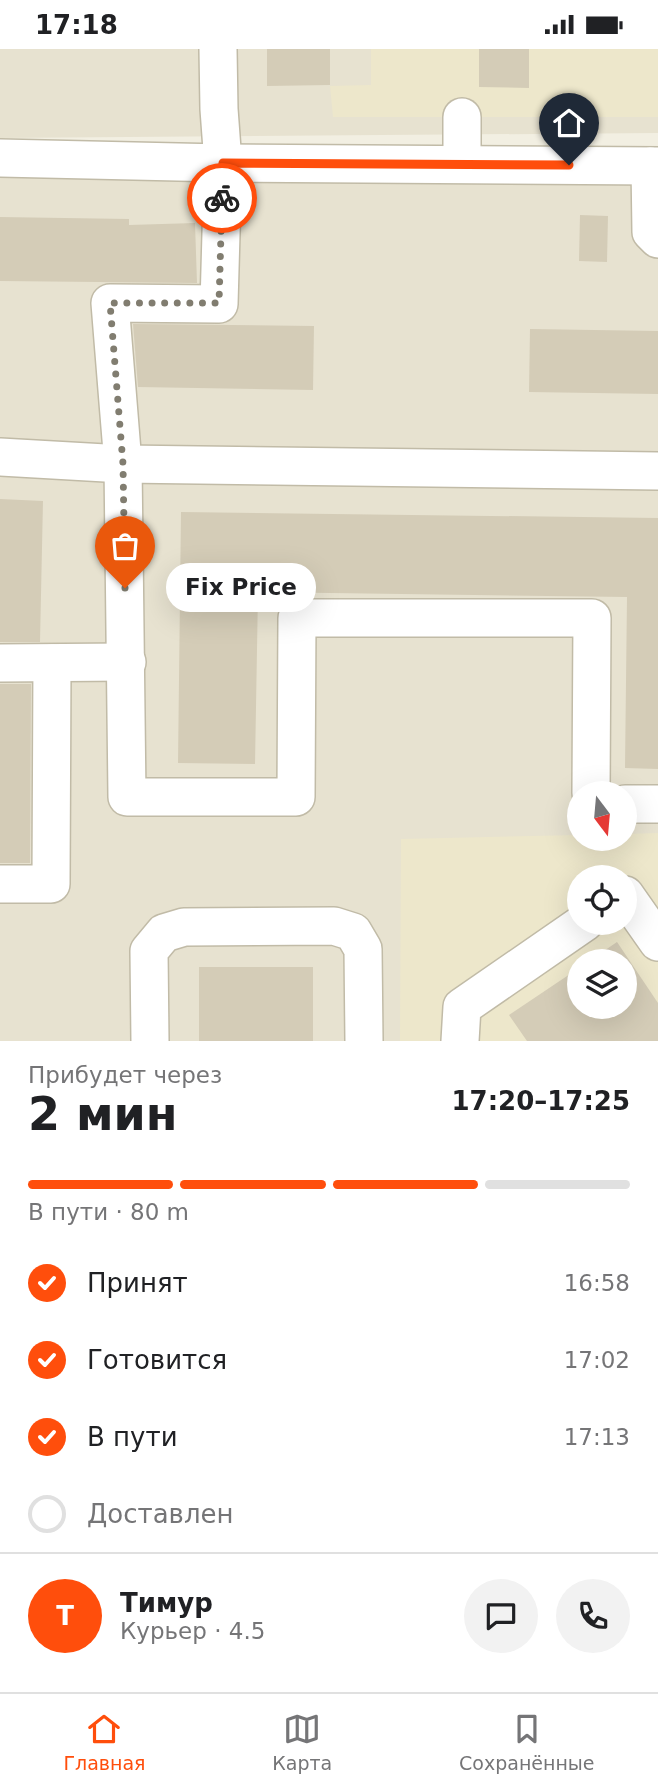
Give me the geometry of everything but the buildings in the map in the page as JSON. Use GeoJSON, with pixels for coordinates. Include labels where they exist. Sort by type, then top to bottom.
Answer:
{"type":"FeatureCollection","features":[{"type":"Feature","properties":{"kind":"street"},"geometry":{"type":"LineString","coordinates":[[218,49],[223,163],[219,303],[110,303],[123,464],[127,797],[296,797],[297,618],[592,618],[591,781]]}},
{"type":"Feature","properties":{"kind":"street"},"geometry":{"type":"LineString","coordinates":[[462,164],[463,117]]}},
{"type":"Feature","properties":{"kind":"street"},"geometry":{"type":"LineString","coordinates":[[0,158],[223,163],[654,166],[651,232],[658,239]]}},
{"type":"Feature","properties":{"kind":"street"},"geometry":{"type":"LineString","coordinates":[[0,457],[123,464],[658,471]]}},
{"type":"Feature","properties":{"kind":"street"},"geometry":{"type":"LineString","coordinates":[[0,663],[127,663]]}},
{"type":"Feature","properties":{"kind":"street"},"geometry":{"type":"LineString","coordinates":[[0,884],[51,884],[52,663]]}},
{"type":"Feature","properties":{"kind":"street"},"geometry":{"type":"LineString","coordinates":[[637,804],[658,804]]}},
{"type":"Feature","properties":{"kind":"street"},"geometry":{"type":"LineString","coordinates":[[637,912],[658,942]]}},
{"type":"Feature","properties":{"kind":"street"},"geometry":{"type":"LineString","coordinates":[[150,1041],[149,951],[164,933],[184,927],[321,926],[345,928],[353,932],[363,949],[364,1041]]}},
{"type":"Feature","properties":{"kind":"street"},"geometry":{"type":"LineString","coordinates":[[460,1041],[462,1007],[567,934]]}},
{"type":"Feature","properties":{"kind":"shaded area"},"geometry":{"type":"Polygon","coordinates":[[[0,49],[658,49],[658,133],[0,138],[0,49]]]}},
{"type":"Feature","properties":{"kind":"shaded area"},"geometry":{"type":"Polygon","coordinates":[[[371,49],[658,49],[658,117],[333,117],[330,86],[371,85],[371,49]]]}},
{"type":"Feature","properties":{"kind":"shaded area"},"geometry":{"type":"Polygon","coordinates":[[[0,177],[658,181],[658,1041],[0,1041],[0,177]]]}},
{"type":"Feature","properties":{"kind":"shaded area"},"geometry":{"type":"Polygon","coordinates":[[[658,833],[658,1041],[400,1041],[401,839],[567,835],[567,851],[637,851],[637,834],[658,833]]]}},
{"type":"Feature","properties":{"kind":"way so far"},"geometry":{"type":"LineString","coordinates":[[125,588],[123,464],[110,303],[219,303],[222,198]]}},
{"type":"Feature","properties":{"kind":"place","name":"Fix Price"},"geometry":{"type":"Point","coordinates":[125,588]}},
{"type":"Feature","properties":{"kind":"route"},"geometry":{"type":"LineString","coordinates":[[222,198],[223,163],[569,165]]}}]}
